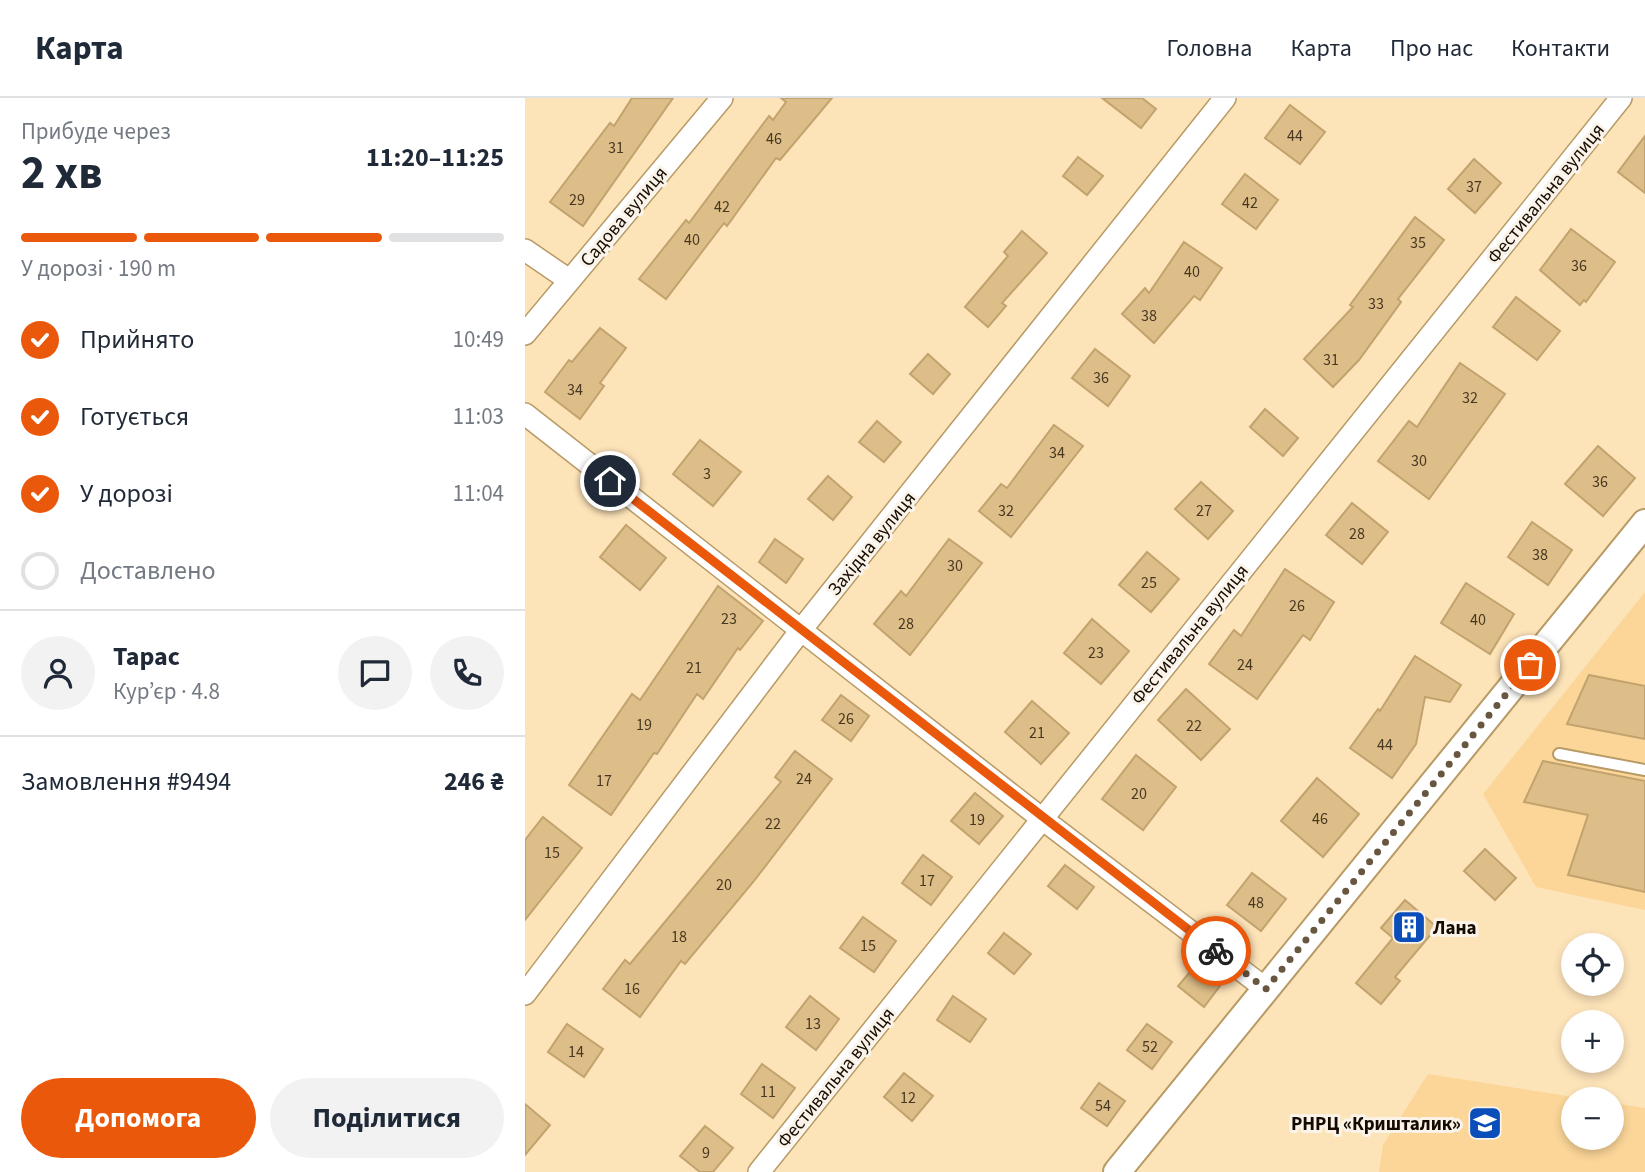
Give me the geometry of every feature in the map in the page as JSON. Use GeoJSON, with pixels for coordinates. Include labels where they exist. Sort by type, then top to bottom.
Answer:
{"type":"FeatureCollection","features":[{"type":"Feature","properties":{"kind":"street","name":"Садова вулиця"},"geometry":{"type":"LineString","coordinates":[[525,334],[722,98]]}},
{"type":"Feature","properties":{"kind":"street","name":"Західна вулиця"},"geometry":{"type":"LineString","coordinates":[[525,994],[801,631],[1225,98]]}},
{"type":"Feature","properties":{"kind":"street","name":"Фестивальна вулиця"},"geometry":{"type":"LineString","coordinates":[[759,1172],[1621,98]]}},
{"type":"Feature","properties":{"kind":"street"},"geometry":{"type":"LineString","coordinates":[[525,250],[569,280]]}},
{"type":"Feature","properties":{"kind":"street"},"geometry":{"type":"LineString","coordinates":[[525,414],[1041,818],[1266,989]]}},
{"type":"Feature","properties":{"kind":"street"},"geometry":{"type":"LineString","coordinates":[[1117,1172],[1645,523]]}},
{"type":"Feature","properties":{"kind":"lane"},"geometry":{"type":"LineString","coordinates":[[1559,754],[1645,770]]}},
{"type":"Feature","properties":{"kind":"shaded area"},"geometry":{"type":"Polygon","coordinates":[[[1645,592],[1645,910],[1536,887],[1483,794],[1645,592]]]}},
{"type":"Feature","properties":{"kind":"shaded area","name":"РНРЦ «Кришталик»"},"geometry":{"type":"Polygon","coordinates":[[[1428,1074],[1561,1095],[1561,1150],[1624,1150],[1624,1105],[1645,1108],[1645,1172],[1379,1172],[1383,1145],[1428,1074]]]}},
{"type":"Feature","properties":{"kind":"building"},"geometry":{"type":"Polygon","coordinates":[[[632,98],[673,98],[583,226],[550,202],[610,123],[614,126],[632,98]]]}},
{"type":"Feature","properties":{"kind":"building"},"geometry":{"type":"Polygon","coordinates":[[[781,98],[832,98],[780,160],[776,158],[727,226],[724,223],[666,299],[639,279],[686,220],[689,223],[769,116],[773,120],[786,102],[781,98]]]}},
{"type":"Feature","properties":{"kind":"building"},"geometry":{"type":"Polygon","coordinates":[[[1102,98],[1142,98],[1156,109],[1141,128],[1102,98]]]}},
{"type":"Feature","properties":{"kind":"building"},"geometry":{"type":"Polygon","coordinates":[[[1290,105],[1325,132],[1300,164],[1265,138],[1290,105]]]}},
{"type":"Feature","properties":{"kind":"building"},"geometry":{"type":"Polygon","coordinates":[[[1645,136],[1645,193],[1618,172],[1645,136]]]}},
{"type":"Feature","properties":{"kind":"building"},"geometry":{"type":"Polygon","coordinates":[[[1078,157],[1103,176],[1087,195],[1063,176],[1078,157]]]}},
{"type":"Feature","properties":{"kind":"building"},"geometry":{"type":"Polygon","coordinates":[[[1474,159],[1501,183],[1475,213],[1448,189],[1474,159]]]}},
{"type":"Feature","properties":{"kind":"building"},"geometry":{"type":"Polygon","coordinates":[[[1245,174],[1278,200],[1256,229],[1222,204],[1245,174]]]}},
{"type":"Feature","properties":{"kind":"building"},"geometry":{"type":"Polygon","coordinates":[[[1415,217],[1444,240],[1398,299],[1401,302],[1359,360],[1333,387],[1304,359],[1353,307],[1350,305],[1415,217]]]}},
{"type":"Feature","properties":{"kind":"building"},"geometry":{"type":"Polygon","coordinates":[[[1571,229],[1615,262],[1586,302],[1584,300],[1580,305],[1540,270],[1571,229]]]}},
{"type":"Feature","properties":{"kind":"building"},"geometry":{"type":"Polygon","coordinates":[[[1022,231],[1047,253],[1002,303],[1006,306],[988,327],[965,307],[1008,256],[1004,252],[1022,231]]]}},
{"type":"Feature","properties":{"kind":"building"},"geometry":{"type":"Polygon","coordinates":[[[1184,242],[1222,268],[1200,300],[1194,296],[1154,343],[1122,314],[1145,288],[1149,293],[1184,242]]]}},
{"type":"Feature","properties":{"kind":"building"},"geometry":{"type":"Polygon","coordinates":[[[1516,297],[1560,331],[1537,360],[1493,327],[1516,297]]]}},
{"type":"Feature","properties":{"kind":"building"},"geometry":{"type":"Polygon","coordinates":[[[600,328],[626,348],[600,383],[604,386],[580,419],[545,392],[569,360],[572,362],[600,328]]]}},
{"type":"Feature","properties":{"kind":"building"},"geometry":{"type":"Polygon","coordinates":[[[1095,349],[1130,376],[1108,406],[1072,378],[1095,349]]]}},
{"type":"Feature","properties":{"kind":"building"},"geometry":{"type":"Polygon","coordinates":[[[928,354],[950,374],[933,394],[910,374],[928,354]]]}},
{"type":"Feature","properties":{"kind":"building"},"geometry":{"type":"Polygon","coordinates":[[[1460,363],[1505,394],[1429,499],[1378,461],[1409,421],[1417,427],[1460,363]]]}},
{"type":"Feature","properties":{"kind":"building"},"geometry":{"type":"Polygon","coordinates":[[[1265,409],[1298,438],[1283,456],[1250,427],[1265,409]]]}},
{"type":"Feature","properties":{"kind":"building"},"geometry":{"type":"Polygon","coordinates":[[[877,421],[901,442],[884,462],[859,442],[877,421]]]}},
{"type":"Feature","properties":{"kind":"building"},"geometry":{"type":"Polygon","coordinates":[[[1054,425],[1083,446],[1011,537],[979,511],[1001,484],[1007,488],[1054,425]]]}},
{"type":"Feature","properties":{"kind":"building"},"geometry":{"type":"Polygon","coordinates":[[[700,440],[741,472],[713,506],[673,474],[700,440]]]}},
{"type":"Feature","properties":{"kind":"building"},"geometry":{"type":"Polygon","coordinates":[[[1598,446],[1635,478],[1603,516],[1565,484],[1598,446]]]}},
{"type":"Feature","properties":{"kind":"building"},"geometry":{"type":"Polygon","coordinates":[[[828,476],[852,497],[833,520],[808,499],[828,476]]]}},
{"type":"Feature","properties":{"kind":"building"},"geometry":{"type":"Polygon","coordinates":[[[1201,482],[1233,511],[1208,539],[1175,509],[1201,482]]]}},
{"type":"Feature","properties":{"kind":"building"},"geometry":{"type":"Polygon","coordinates":[[[1352,503],[1388,532],[1362,564],[1326,535],[1352,503]]]}},
{"type":"Feature","properties":{"kind":"building"},"geometry":{"type":"Polygon","coordinates":[[[1532,522],[1572,550],[1548,585],[1508,557],[1532,522]]]}},
{"type":"Feature","properties":{"kind":"building"},"geometry":{"type":"Polygon","coordinates":[[[626,525],[666,558],[640,590],[600,557],[626,525]]]}},
{"type":"Feature","properties":{"kind":"building"},"geometry":{"type":"Polygon","coordinates":[[[775,539],[803,559],[786,583],[759,562],[775,539]]]}},
{"type":"Feature","properties":{"kind":"building"},"geometry":{"type":"Polygon","coordinates":[[[949,539],[982,563],[910,655],[874,624],[901,591],[906,596],[949,539]]]}},
{"type":"Feature","properties":{"kind":"building"},"geometry":{"type":"Polygon","coordinates":[[[1147,552],[1179,579],[1151,612],[1119,585],[1147,552]]]}},
{"type":"Feature","properties":{"kind":"building"},"geometry":{"type":"Polygon","coordinates":[[[1285,569],[1334,602],[1310,640],[1303,635],[1257,699],[1209,664],[1234,630],[1241,636],[1285,569]]]}},
{"type":"Feature","properties":{"kind":"building"},"geometry":{"type":"Polygon","coordinates":[[[1466,583],[1514,614],[1490,654],[1441,623],[1466,583]]]}},
{"type":"Feature","properties":{"kind":"building"},"geometry":{"type":"Polygon","coordinates":[[[718,586],[763,621],[740,650],[738,648],[703,699],[697,694],[657,754],[654,753],[611,815],[569,785],[632,694],[640,700],[718,586]]]}},
{"type":"Feature","properties":{"kind":"building"},"geometry":{"type":"Polygon","coordinates":[[[1092,619],[1129,651],[1101,684],[1064,653],[1092,619]]]}},
{"type":"Feature","properties":{"kind":"building"},"geometry":{"type":"Polygon","coordinates":[[[1415,656],[1461,685],[1450,702],[1425,697],[1416,744],[1392,778],[1350,748],[1378,709],[1380,711],[1415,656]]]}},
{"type":"Feature","properties":{"kind":"building"},"geometry":{"type":"Polygon","coordinates":[[[1589,675],[1645,686],[1645,739],[1567,724],[1589,675]]]}},
{"type":"Feature","properties":{"kind":"building"},"geometry":{"type":"Polygon","coordinates":[[[1186,689],[1230,729],[1201,760],[1158,720],[1186,689]]]}},
{"type":"Feature","properties":{"kind":"building"},"geometry":{"type":"Polygon","coordinates":[[[841,695],[869,716],[851,741],[822,720],[841,695]]]}},
{"type":"Feature","properties":{"kind":"building"},"geometry":{"type":"Polygon","coordinates":[[[1032,701],[1069,733],[1041,764],[1005,732],[1032,701]]]}},
{"type":"Feature","properties":{"kind":"building"},"geometry":{"type":"Polygon","coordinates":[[[795,751],[832,779],[754,881],[685,964],[681,961],[640,1017],[603,989],[625,960],[630,964],[781,782],[775,777],[795,751]]]}},
{"type":"Feature","properties":{"kind":"building"},"geometry":{"type":"Polygon","coordinates":[[[1136,755],[1176,787],[1143,830],[1102,799],[1136,755]]]}},
{"type":"Feature","properties":{"kind":"building"},"geometry":{"type":"Polygon","coordinates":[[[1543,761],[1645,781],[1645,892],[1568,875],[1588,815],[1524,802],[1543,761]]]}},
{"type":"Feature","properties":{"kind":"building"},"geometry":{"type":"Polygon","coordinates":[[[1317,778],[1359,814],[1323,857],[1281,821],[1317,778]]]}},
{"type":"Feature","properties":{"kind":"building"},"geometry":{"type":"Polygon","coordinates":[[[975,793],[1003,816],[979,844],[951,821],[975,793]]]}},
{"type":"Feature","properties":{"kind":"building"},"geometry":{"type":"Polygon","coordinates":[[[543,817],[582,848],[525,920],[525,840],[543,817]]]}},
{"type":"Feature","properties":{"kind":"building"},"geometry":{"type":"Polygon","coordinates":[[[1485,849],[1516,878],[1495,900],[1464,871],[1485,849]]]}},
{"type":"Feature","properties":{"kind":"building"},"geometry":{"type":"Polygon","coordinates":[[[923,855],[952,877],[931,905],[902,883],[923,855]]]}},
{"type":"Feature","properties":{"kind":"building"},"geometry":{"type":"Polygon","coordinates":[[[1065,865],[1094,887],[1077,909],[1048,886],[1065,865]]]}},
{"type":"Feature","properties":{"kind":"building"},"geometry":{"type":"Polygon","coordinates":[[[1252,873],[1286,899],[1261,931],[1227,905],[1252,873]]]}},
{"type":"Feature","properties":{"kind":"building"},"geometry":{"type":"Polygon","coordinates":[[[1405,900],[1437,927],[1395,977],[1400,981],[1381,1004],[1356,983],[1393,938],[1381,928],[1405,900]]]}},
{"type":"Feature","properties":{"kind":"building"},"geometry":{"type":"Polygon","coordinates":[[[863,917],[896,941],[874,972],[840,948],[863,917]]]}},
{"type":"Feature","properties":{"kind":"building"},"geometry":{"type":"Polygon","coordinates":[[[1004,933],[1031,954],[1014,974],[988,953],[1004,933]]]}},
{"type":"Feature","properties":{"kind":"building"},"geometry":{"type":"Polygon","coordinates":[[[1195,966],[1220,986],[1204,1007],[1178,986],[1195,966]]]}},
{"type":"Feature","properties":{"kind":"building"},"geometry":{"type":"Polygon","coordinates":[[[810,996],[839,1019],[816,1050],[786,1027],[810,996]]]}},
{"type":"Feature","properties":{"kind":"building"},"geometry":{"type":"Polygon","coordinates":[[[953,996],[986,1019],[970,1042],[937,1020],[953,996]]]}},
{"type":"Feature","properties":{"kind":"building"},"geometry":{"type":"Polygon","coordinates":[[[567,1024],[603,1049],[584,1077],[548,1052],[567,1024]]]}},
{"type":"Feature","properties":{"kind":"building"},"geometry":{"type":"Polygon","coordinates":[[[1147,1024],[1172,1042],[1152,1069],[1127,1050],[1147,1024]]]}},
{"type":"Feature","properties":{"kind":"building"},"geometry":{"type":"Polygon","coordinates":[[[762,1064],[795,1088],[773,1118],[741,1094],[762,1064]]]}},
{"type":"Feature","properties":{"kind":"building"},"geometry":{"type":"Polygon","coordinates":[[[904,1073],[933,1096],[912,1121],[884,1097],[904,1073]]]}},
{"type":"Feature","properties":{"kind":"building"},"geometry":{"type":"Polygon","coordinates":[[[1099,1083],[1125,1101],[1107,1126],[1081,1108],[1099,1083]]]}},
{"type":"Feature","properties":{"kind":"building"},"geometry":{"type":"Polygon","coordinates":[[[525,1104],[550,1125],[525,1155],[525,1104]]]}},
{"type":"Feature","properties":{"kind":"building"},"geometry":{"type":"Polygon","coordinates":[[[705,1126],[733,1148],[713,1172],[700,1172],[680,1156],[705,1126]]]}},
{"type":"Feature","properties":{"kind":"way so far"},"geometry":{"type":"LineString","coordinates":[[1216,951],[1266,989],[1530,665]]}},
{"type":"Feature","properties":{"kind":"place","name":"Лана"},"geometry":{"type":"Point","coordinates":[1409,927]}},
{"type":"Feature","properties":{"kind":"place","name":"РНРЦ «Кришталик»"},"geometry":{"type":"Point","coordinates":[1485,1123]}},
{"type":"Feature","properties":{"kind":"route"},"geometry":{"type":"LineString","coordinates":[[610,481],[1019,801],[1216,951]]}}]}
